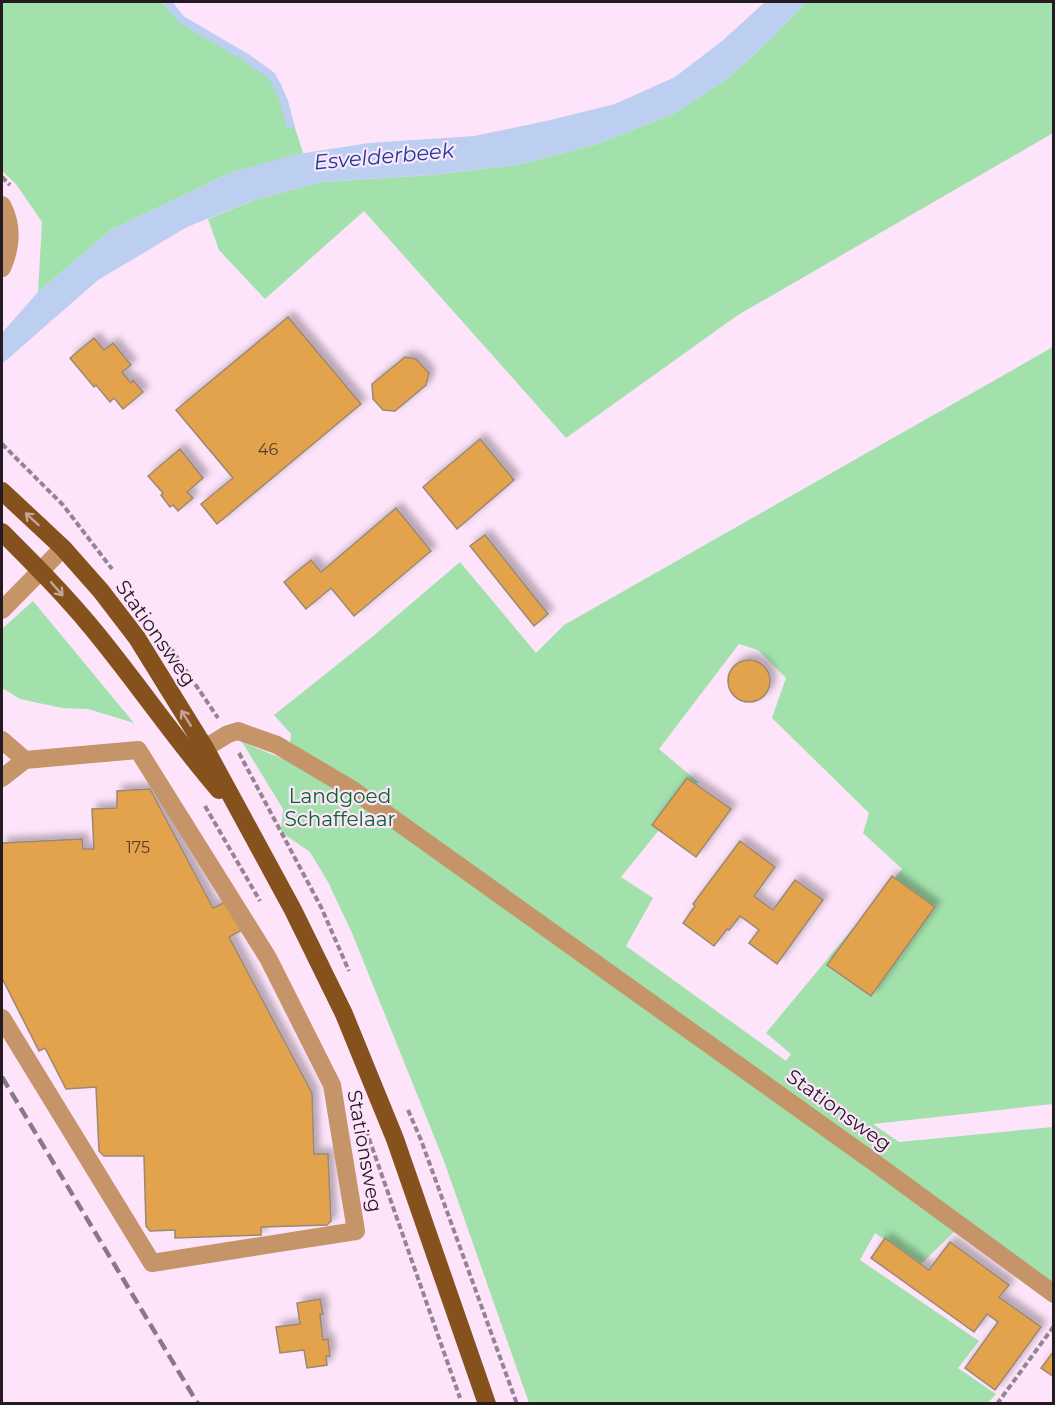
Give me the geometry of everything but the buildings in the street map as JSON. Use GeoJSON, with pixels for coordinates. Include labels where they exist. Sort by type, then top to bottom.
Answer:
{"type":"FeatureCollection","features":[{"type":"Feature","properties":{"kind":"main road","name":"Stationsweg"},"geometry":{"type":"LineString","coordinates":[[2,491],[63,548],[137,638],[197,752]]}},
{"type":"Feature","properties":{"kind":"main road","name":"Stationsweg"},"geometry":{"type":"LineString","coordinates":[[2,532],[41,570],[197,752],[247,824],[293,910],[349,1024],[395,1139],[487,1404]]}},
{"type":"Feature","properties":{"kind":"street"},"geometry":{"type":"LineString","coordinates":[[2,205],[8,217],[11,234],[2,268]]}},
{"type":"Feature","properties":{"kind":"street"},"geometry":{"type":"LineString","coordinates":[[2,610],[63,548]]}},
{"type":"Feature","properties":{"kind":"street","name":"Stationsweg"},"geometry":{"type":"LineString","coordinates":[[197,752],[228,734],[238,731],[277,745],[353,790],[875,1163],[1053,1294]]}},
{"type":"Feature","properties":{"kind":"street"},"geometry":{"type":"LineString","coordinates":[[2,740],[25,760],[2,778]]}},
{"type":"Feature","properties":{"kind":"street","name":"Stationsweg"},"geometry":{"type":"LineString","coordinates":[[2,1018],[152,1263],[356,1231],[332,1085],[268,958],[138,750],[25,760]]}},
{"type":"Feature","properties":{"kind":"path"},"geometry":{"type":"LineString","coordinates":[[997,1404],[1053,1326]]}},
{"type":"Feature","properties":{"kind":"green space"},"geometry":{"type":"Polygon","coordinates":[[[2,2],[160,2],[261,64],[281,84],[303,153],[230,173],[111,230],[38,292],[42,222],[16,184],[2,171],[2,2]]]}},
{"type":"Feature","properties":{"kind":"green space"},"geometry":{"type":"Polygon","coordinates":[[[806,2],[1053,2],[1053,133],[738,315],[566,438],[364,211],[265,299],[219,250],[208,219],[254,200],[322,182],[431,175],[517,165],[597,144],[675,113],[727,79],[773,37],[806,2]]]}},
{"type":"Feature","properties":{"kind":"green space","name":"Landgoed Schaffelaar"},"geometry":{"type":"Polygon","coordinates":[[[1053,347],[1053,1104],[873,1124],[899,1142],[1053,1127],[1053,1302],[956,1230],[921,1264],[875,1233],[860,1260],[979,1341],[958,1368],[996,1394],[987,1404],[529,1403],[444,1161],[352,933],[328,882],[310,852],[281,832],[283,809],[242,742],[288,761],[291,734],[274,715],[372,637],[460,562],[536,653],[564,625],[1053,347]],[[739,644],[659,749],[698,782],[621,877],[653,898],[626,946],[786,1061],[791,1054],[766,1033],[902,869],[863,833],[869,813],[772,718],[786,678],[758,650],[739,644]]]}},
{"type":"Feature","properties":{"kind":"green space"},"geometry":{"type":"Polygon","coordinates":[[[33,601],[134,723],[88,709],[62,708],[20,699],[2,688],[2,629],[33,601]]]}},
{"type":"Feature","properties":{"kind":"water","name":"Esvelderbeek"},"geometry":{"type":"Polygon","coordinates":[[[765,2],[806,2],[773,37],[727,79],[675,113],[597,144],[517,165],[431,175],[322,182],[254,200],[187,227],[98,280],[2,364],[2,333],[38,292],[111,230],[230,173],[292,155],[369,143],[474,136],[615,104],[675,77],[722,41],[765,2]]]}},
{"type":"Feature","properties":{"kind":"waterway"},"geometry":{"type":"LineString","coordinates":[[167,2],[182,20],[247,58],[272,76],[284,101],[290,124]]}},
{"type":"Feature","properties":{"kind":"railway"},"geometry":{"type":"LineString","coordinates":[[2,1077],[198,1404]]}}]}
